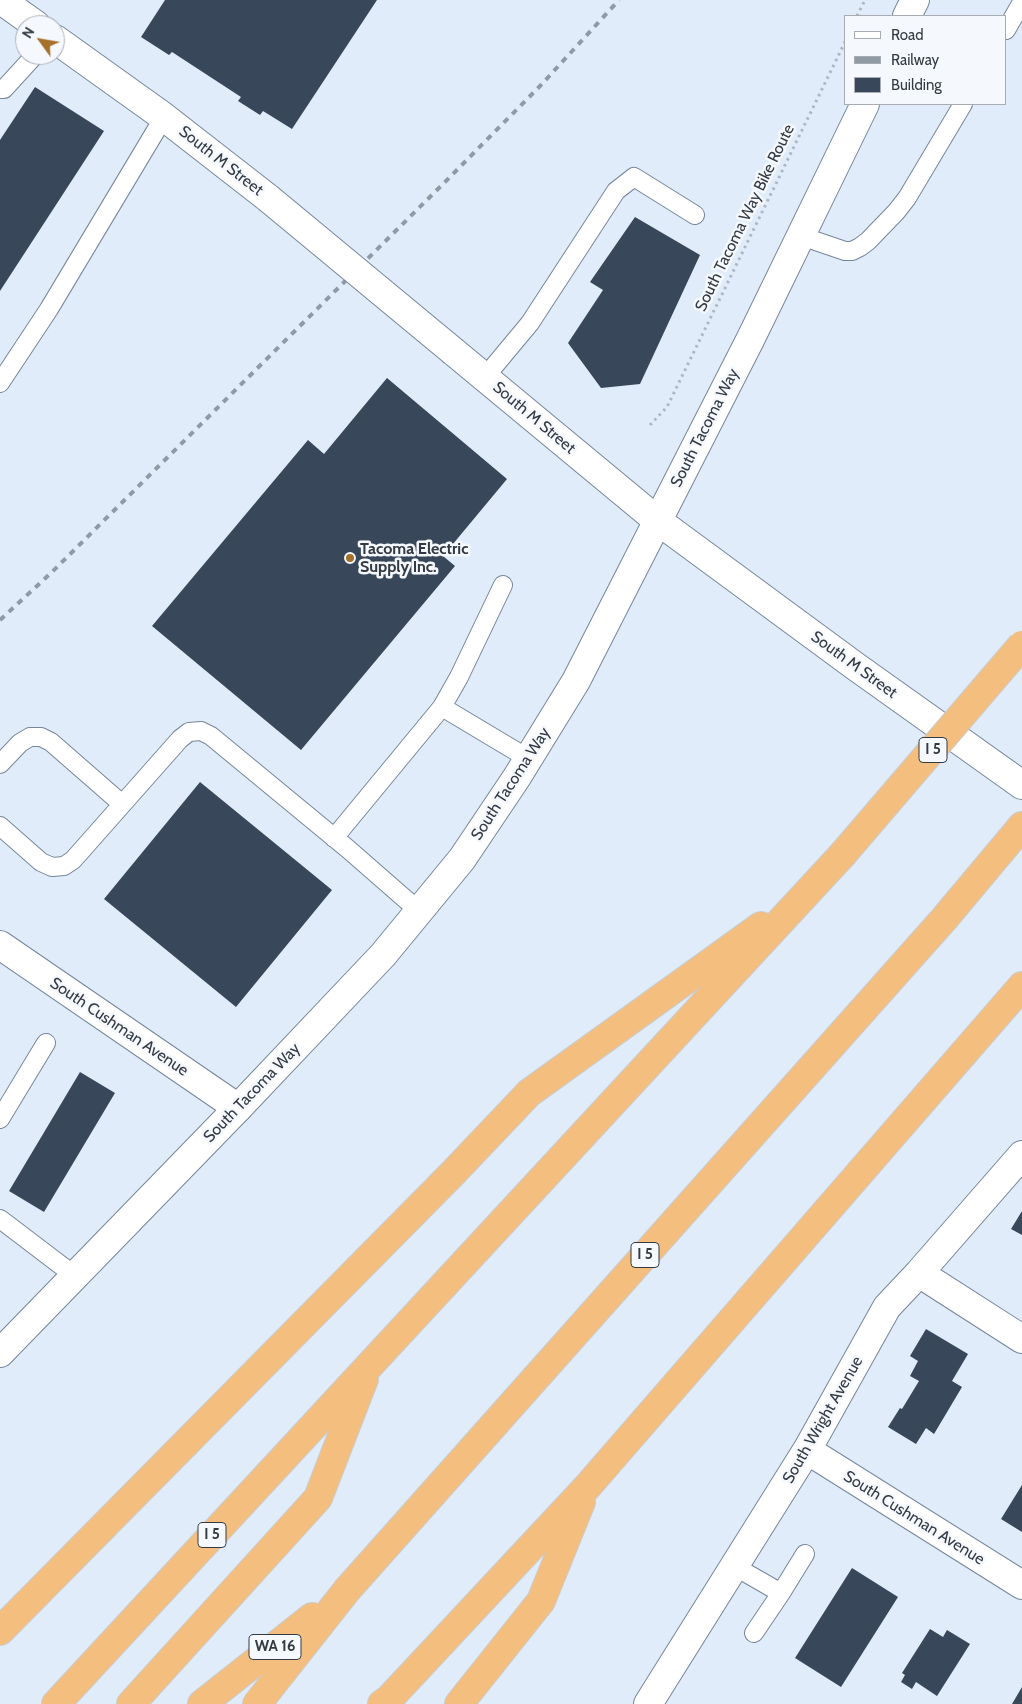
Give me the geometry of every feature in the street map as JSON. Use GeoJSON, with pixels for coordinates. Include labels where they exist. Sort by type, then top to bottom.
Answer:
{"type":"FeatureCollection","features":[{"type":"Feature","properties":{"kind":"highway","name":"I 5"},"geometry":{"type":"LineString","coordinates":[[56,1704],[843,854],[1022,645]]}},
{"type":"Feature","properties":{"kind":"highway","name":"I 5"},"geometry":{"type":"LineString","coordinates":[[257,1704],[347,1590],[944,919],[1022,826]]}},
{"type":"Feature","properties":{"kind":"highway"},"geometry":{"type":"LineString","coordinates":[[0,1631],[446,1180],[529,1093],[810,889]]}},
{"type":"Feature","properties":{"kind":"highway"},"geometry":{"type":"LineString","coordinates":[[386,1702],[587,1487],[1022,986]]}},
{"type":"Feature","properties":{"kind":"highway"},"geometry":{"type":"LineString","coordinates":[[131,1704],[318,1498],[369,1366]]}},
{"type":"Feature","properties":{"kind":"highway"},"geometry":{"type":"LineString","coordinates":[[459,1704],[541,1601],[587,1487]]}},
{"type":"Feature","properties":{"kind":"highway","name":"WA 16"},"geometry":{"type":"LineString","coordinates":[[202,1704],[347,1590]]}},
{"type":"Feature","properties":{"kind":"street"},"geometry":{"type":"LineString","coordinates":[[1,0],[22,15]]}},
{"type":"Feature","properties":{"kind":"street"},"geometry":{"type":"LineString","coordinates":[[908,15],[915,0]]}},
{"type":"Feature","properties":{"kind":"street","name":"South M Street"},"geometry":{"type":"LineString","coordinates":[[65,46],[164,117],[268,198],[658,521],[855,666],[1022,785]]}},
{"type":"Feature","properties":{"kind":"street","name":"South Tacoma Way"},"geometry":{"type":"LineString","coordinates":[[0,1353],[238,1108],[383,955],[462,860],[576,681],[801,236],[865,105]]}},
{"type":"Feature","properties":{"kind":"street","name":"South Cushman Avenue"},"geometry":{"type":"LineString","coordinates":[[0,945],[238,1108]]}},
{"type":"Feature","properties":{"kind":"street","name":"South Wright Avenue"},"geometry":{"type":"LineString","coordinates":[[648,1704],[806,1450],[887,1307],[1022,1155]]}},
{"type":"Feature","properties":{"kind":"street"},"geometry":{"type":"LineString","coordinates":[[919,1273],[1022,1339]]}},
{"type":"Feature","properties":{"kind":"street","name":"South Cushman Avenue"},"geometry":{"type":"LineString","coordinates":[[806,1450],[1022,1585]]}},
{"type":"Feature","properties":{"kind":"lane"},"geometry":{"type":"LineString","coordinates":[[1007,28],[1022,2]]}},
{"type":"Feature","properties":{"kind":"lane"},"geometry":{"type":"LineString","coordinates":[[0,89],[4,89],[26,65]]}},
{"type":"Feature","properties":{"kind":"lane"},"geometry":{"type":"LineString","coordinates":[[801,236],[845,251],[860,247],[868,241],[907,198],[963,105]]}},
{"type":"Feature","properties":{"kind":"lane"},"geometry":{"type":"LineString","coordinates":[[0,383],[49,309],[164,117]]}},
{"type":"Feature","properties":{"kind":"lane"},"geometry":{"type":"LineString","coordinates":[[485,377],[530,323],[616,191],[634,177],[695,215]]}},
{"type":"Feature","properties":{"kind":"lane"},"geometry":{"type":"LineString","coordinates":[[334,838],[442,707],[459,677],[503,585]]}},
{"type":"Feature","properties":{"kind":"lane"},"geometry":{"type":"LineString","coordinates":[[442,707],[528,759]]}},
{"type":"Feature","properties":{"kind":"lane"},"geometry":{"type":"LineString","coordinates":[[0,826],[41,862],[52,867],[64,866],[73,860],[180,739],[189,732],[200,731],[211,736],[419,911]]}},
{"type":"Feature","properties":{"kind":"lane"},"geometry":{"type":"LineString","coordinates":[[0,764],[20,743],[30,737],[41,737],[51,742],[122,804]]}},
{"type":"Feature","properties":{"kind":"lane"},"geometry":{"type":"LineString","coordinates":[[0,1120],[46,1043]]}},
{"type":"Feature","properties":{"kind":"lane"},"geometry":{"type":"LineString","coordinates":[[0,1219],[75,1276]]}},
{"type":"Feature","properties":{"kind":"lane"},"geometry":{"type":"LineString","coordinates":[[754,1633],[805,1554]]}},
{"type":"Feature","properties":{"kind":"lane"},"geometry":{"type":"LineString","coordinates":[[734,1566],[780,1593]]}},
{"type":"Feature","properties":{"kind":"path"},"geometry":{"type":"LineString","coordinates":[[858,15],[865,0]]}},
{"type":"Feature","properties":{"kind":"path","name":"South Tacoma Way Bike Route"},"geometry":{"type":"LineString","coordinates":[[650,425],[667,407],[844,44]]}},
{"type":"Feature","properties":{"kind":"building"},"geometry":{"type":"Polygon","coordinates":[[[165,0],[377,0],[292,129],[263,111],[260,115],[238,101],[241,97],[172,52],[169,55],[141,37],[165,0]]]}},
{"type":"Feature","properties":{"kind":"building"},"geometry":{"type":"Polygon","coordinates":[[[35,87],[104,131],[0,291],[0,140],[35,87]]]}},
{"type":"Feature","properties":{"kind":"building"},"geometry":{"type":"Polygon","coordinates":[[[635,217],[700,255],[640,384],[601,388],[568,343],[603,290],[590,282],[635,217]]]}},
{"type":"Feature","properties":{"kind":"building"},"geometry":{"type":"Polygon","coordinates":[[[387,378],[507,479],[443,556],[455,566],[301,750],[152,626],[308,440],[324,454],[387,378]]]}},
{"type":"Feature","properties":{"kind":"building"},"geometry":{"type":"Polygon","coordinates":[[[200,782],[332,890],[236,1007],[104,899],[200,782]]]}},
{"type":"Feature","properties":{"kind":"building"},"geometry":{"type":"Polygon","coordinates":[[[80,1072],[115,1093],[44,1212],[9,1191],[80,1072]]]}},
{"type":"Feature","properties":{"kind":"building"},"geometry":{"type":"Polygon","coordinates":[[[1022,1211],[1022,1235],[1011,1229],[1022,1211]]]}},
{"type":"Feature","properties":{"kind":"building"},"geometry":{"type":"Polygon","coordinates":[[[926,1329],[968,1354],[952,1381],[962,1387],[934,1434],[926,1428],[916,1444],[888,1427],[900,1408],[902,1409],[919,1381],[910,1376],[918,1361],[910,1356],[926,1329]]]}},
{"type":"Feature","properties":{"kind":"building"},"geometry":{"type":"Polygon","coordinates":[[[1022,1485],[1022,1532],[1001,1519],[1022,1485]]]}},
{"type":"Feature","properties":{"kind":"building"},"geometry":{"type":"Polygon","coordinates":[[[852,1568],[898,1597],[841,1687],[795,1658],[852,1568]]]}},
{"type":"Feature","properties":{"kind":"building"},"geometry":{"type":"Polygon","coordinates":[[[930,1629],[943,1637],[947,1630],[970,1644],[937,1696],[916,1682],[912,1689],[901,1682],[905,1675],[902,1673],[930,1629]]]}},
{"type":"Feature","properties":{"kind":"building"},"geometry":{"type":"Polygon","coordinates":[[[1022,1687],[1022,1704],[1012,1704],[1022,1687]]]}},
{"type":"Feature","properties":{"kind":"railway"},"geometry":{"type":"LineString","coordinates":[[0,620],[51,573],[447,180],[541,85],[619,0]]}},
{"type":"Feature","properties":{"kind":"place","name":"Tacoma Electric Supply Inc."},"geometry":{"type":"Point","coordinates":[350,558]}}]}
